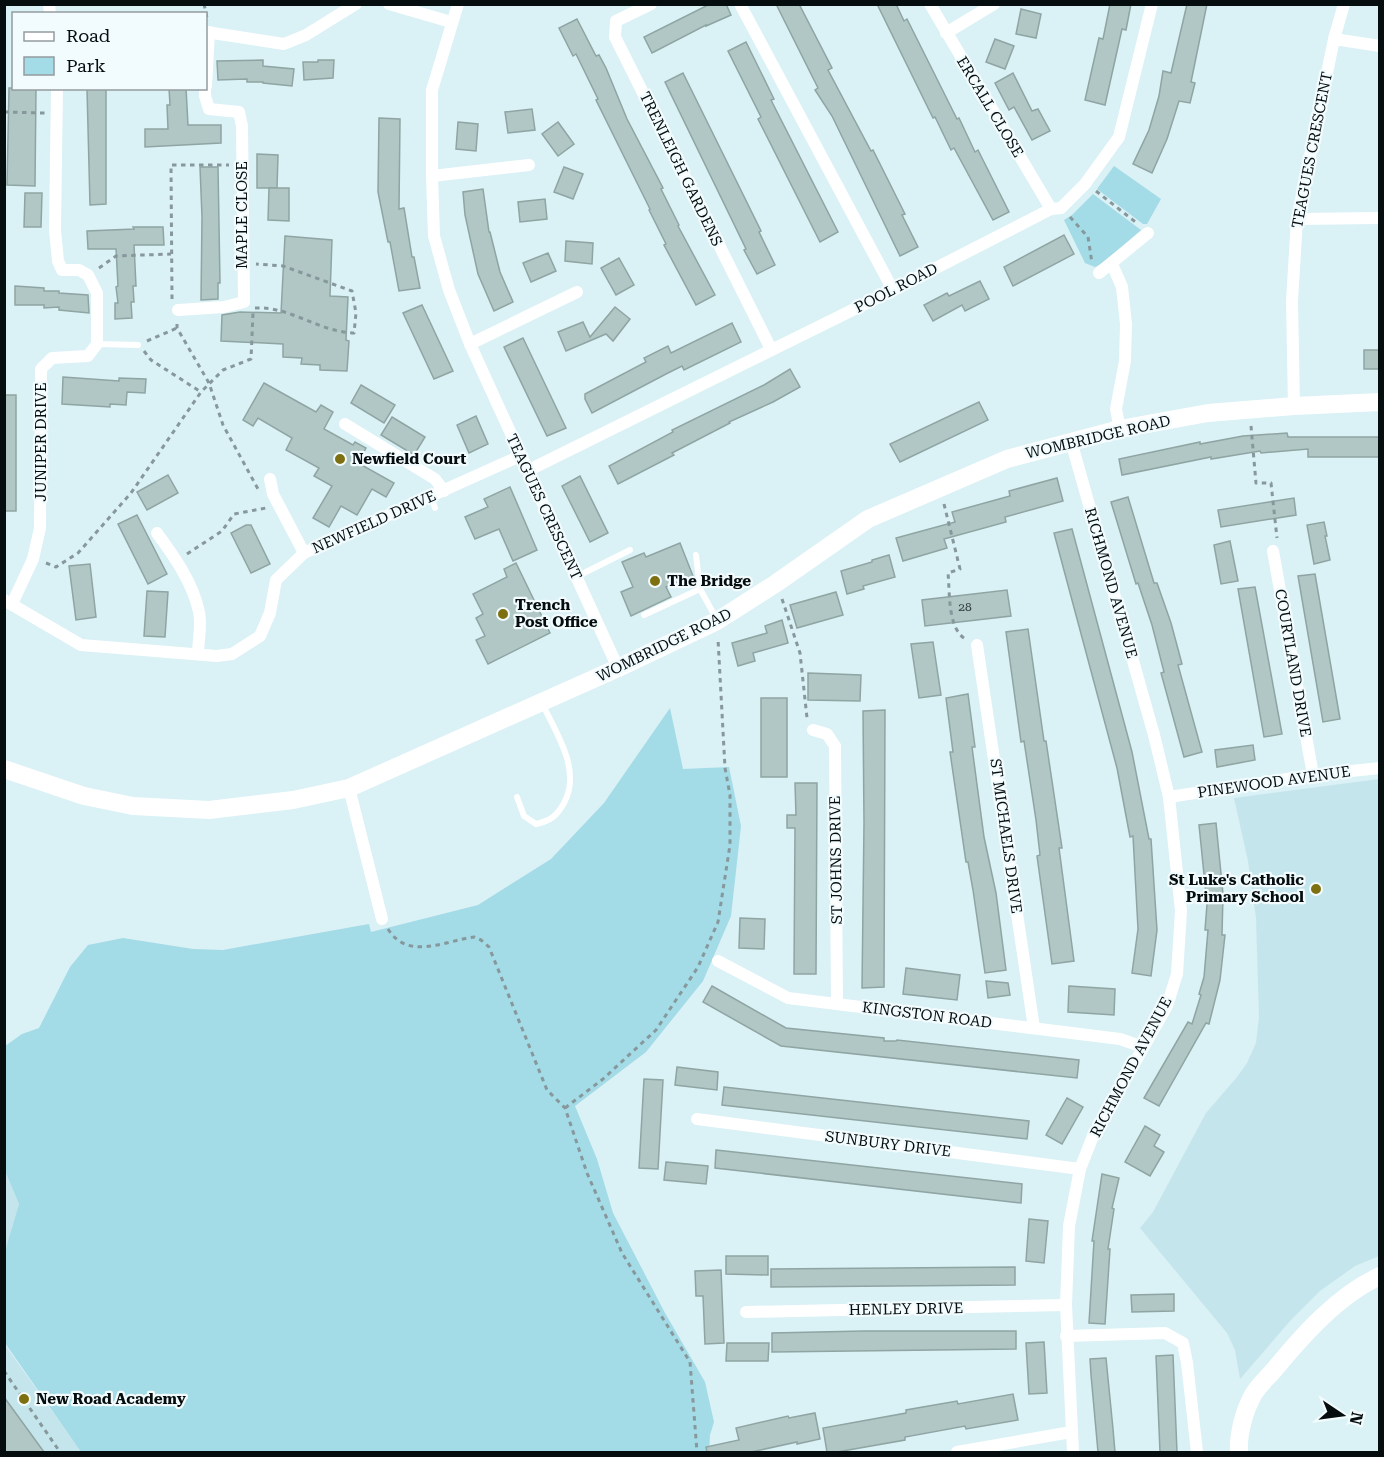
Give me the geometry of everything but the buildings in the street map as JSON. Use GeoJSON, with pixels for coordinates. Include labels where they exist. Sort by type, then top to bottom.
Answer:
{"type":"FeatureCollection","features":[{"type":"Feature","properties":{"kind":"street"},"geometry":{"type":"LineString","coordinates":[[207,32],[284,44],[306,35],[356,4]]}},
{"type":"Feature","properties":{"kind":"street"},"geometry":{"type":"LineString","coordinates":[[389,4],[452,22]]}},
{"type":"Feature","properties":{"kind":"street","name":"TEAGUES CRESCENT"},"geometry":{"type":"LineString","coordinates":[[459,4],[432,90],[434,236],[449,290],[470,344],[618,668]]}},
{"type":"Feature","properties":{"kind":"street","name":"TRENLEIGH GARDENS"},"geometry":{"type":"LineString","coordinates":[[651,4],[616,21],[615,37],[771,349]]}},
{"type":"Feature","properties":{"kind":"street"},"geometry":{"type":"LineString","coordinates":[[740,4],[893,290]]}},
{"type":"Feature","properties":{"kind":"street","name":"ERCALL CLOSE"},"geometry":{"type":"LineString","coordinates":[[930,4],[1056,208]]}},
{"type":"Feature","properties":{"kind":"street"},"geometry":{"type":"LineString","coordinates":[[946,33],[994,4]]}},
{"type":"Feature","properties":{"kind":"street","name":"POOL ROAD"},"geometry":{"type":"LineString","coordinates":[[527,471],[1056,208],[1086,184],[1119,137],[1152,4]]}},
{"type":"Feature","properties":{"kind":"street","name":"TEAGUES CRESCENT"},"geometry":{"type":"LineString","coordinates":[[1294,406],[1292,301],[1297,219],[1334,39],[1344,4]]}},
{"type":"Feature","properties":{"kind":"street"},"geometry":{"type":"LineString","coordinates":[[1334,39],[1380,46]]}},
{"type":"Feature","properties":{"kind":"street"},"geometry":{"type":"LineString","coordinates":[[57,90],[55,230],[58,261],[62,270],[79,270],[88,275],[97,293],[97,345]]}},
{"type":"Feature","properties":{"kind":"street","name":"MAPLE CLOSE"},"geometry":{"type":"LineString","coordinates":[[178,310],[224,307],[244,302],[242,126],[239,112],[209,109],[205,90]]}},
{"type":"Feature","properties":{"kind":"street"},"geometry":{"type":"LineString","coordinates":[[432,176],[529,165]]}},
{"type":"Feature","properties":{"kind":"street"},"geometry":{"type":"LineString","coordinates":[[1297,219],[1380,218]]}},
{"type":"Feature","properties":{"kind":"street"},"geometry":{"type":"LineString","coordinates":[[1100,273],[1148,233]]}},
{"type":"Feature","properties":{"kind":"street"},"geometry":{"type":"LineString","coordinates":[[1112,264],[1122,286],[1126,324],[1125,361],[1116,409],[1120,429]]}},
{"type":"Feature","properties":{"kind":"street"},"geometry":{"type":"LineString","coordinates":[[470,344],[577,292]]}},
{"type":"Feature","properties":{"kind":"street","name":"JUNIPER DRIVE"},"geometry":{"type":"LineString","coordinates":[[8,602],[33,559],[40,528],[41,369],[52,358],[88,356],[97,345]]}},
{"type":"Feature","properties":{"kind":"street","name":"WOMBRIDGE ROAD"},"geometry":{"type":"LineString","coordinates":[[4,769],[84,796],[133,806],[209,810],[293,800],[349,788],[618,668],[715,622],[775,584],[868,519],[1007,459],[1120,429],[1208,413],[1380,402]]}},
{"type":"Feature","properties":{"kind":"street","name":"NEWFIELD DRIVE"},"geometry":{"type":"LineString","coordinates":[[345,424],[435,479],[444,490]]}},
{"type":"Feature","properties":{"kind":"street","name":"RICHMOND AVENUE"},"geometry":{"type":"LineString","coordinates":[[1071,441],[1154,735],[1168,797],[1181,911],[1177,974],[1167,1006],[1093,1136],[1080,1169],[1069,1226],[1066,1305],[1072,1452]]}},
{"type":"Feature","properties":{"kind":"street","name":"NEWFIELD DRIVE"},"geometry":{"type":"LineString","coordinates":[[8,602],[81,645],[198,654],[231,654],[260,636],[270,613],[276,580],[304,553],[433,503],[444,490],[520,456]]}},
{"type":"Feature","properties":{"kind":"street","name":"NEWFIELD DRIVE"},"geometry":{"type":"LineString","coordinates":[[270,479],[273,494],[304,553]]}},
{"type":"Feature","properties":{"kind":"street"},"geometry":{"type":"LineString","coordinates":[[157,533],[176,560],[191,589],[199,613],[198,654]]}},
{"type":"Feature","properties":{"kind":"street","name":"COURTLAND DRIVE"},"geometry":{"type":"LineString","coordinates":[[1273,551],[1313,775]]}},
{"type":"Feature","properties":{"kind":"street","name":"ST MICHAELS DRIVE"},"geometry":{"type":"LineString","coordinates":[[977,645],[1034,1028]]}},
{"type":"Feature","properties":{"kind":"street","name":"ST JOHNS DRIVE"},"geometry":{"type":"LineString","coordinates":[[813,730],[827,734],[835,746],[837,1004]]}},
{"type":"Feature","properties":{"kind":"street","name":"PINEWOOD AVENUE"},"geometry":{"type":"LineString","coordinates":[[1168,797],[1313,775],[1380,768]]}},
{"type":"Feature","properties":{"kind":"street"},"geometry":{"type":"LineString","coordinates":[[349,788],[382,920]]}},
{"type":"Feature","properties":{"kind":"street","name":"KINGSTON ROAD"},"geometry":{"type":"LineString","coordinates":[[718,961],[788,998],[1120,1039],[1143,1047]]}},
{"type":"Feature","properties":{"kind":"street","name":"SUNBURY DRIVE"},"geometry":{"type":"LineString","coordinates":[[697,1119],[1080,1169]]}},
{"type":"Feature","properties":{"kind":"street"},"geometry":{"type":"LineString","coordinates":[[1239,1452],[1243,1419],[1253,1395],[1323,1316],[1368,1281],[1380,1276]]}},
{"type":"Feature","properties":{"kind":"street","name":"HENLEY DRIVE"},"geometry":{"type":"LineString","coordinates":[[746,1312],[1066,1305]]}},
{"type":"Feature","properties":{"kind":"street"},"geometry":{"type":"LineString","coordinates":[[1066,1336],[1165,1334],[1183,1343],[1197,1452]]}},
{"type":"Feature","properties":{"kind":"street"},"geometry":{"type":"LineString","coordinates":[[957,1452],[1071,1432]]}},
{"type":"Feature","properties":{"kind":"lane"},"geometry":{"type":"LineString","coordinates":[[97,345],[138,345]]}},
{"type":"Feature","properties":{"kind":"lane"},"geometry":{"type":"LineString","coordinates":[[576,577],[630,550]]}},
{"type":"Feature","properties":{"kind":"lane"},"geometry":{"type":"LineString","coordinates":[[696,555],[700,588],[715,622]]}},
{"type":"Feature","properties":{"kind":"lane"},"geometry":{"type":"LineString","coordinates":[[644,615],[700,588]]}},
{"type":"Feature","properties":{"kind":"lane"},"geometry":{"type":"LineString","coordinates":[[517,797],[524,816],[536,824],[549,821],[560,812],[568,795],[570,771],[568,760],[542,702]]}},
{"type":"Feature","properties":{"kind":"path"},"geometry":{"type":"LineString","coordinates":[[4,112],[57,113]]}},
{"type":"Feature","properties":{"kind":"path"},"geometry":{"type":"LineString","coordinates":[[242,165],[171,165],[172,304],[178,310],[177,328],[209,383],[223,425],[262,497]]}},
{"type":"Feature","properties":{"kind":"path"},"geometry":{"type":"LineString","coordinates":[[1086,184],[1148,233]]}},
{"type":"Feature","properties":{"kind":"path"},"geometry":{"type":"LineString","coordinates":[[1056,208],[1088,237],[1092,268],[1100,273]]}},
{"type":"Feature","properties":{"kind":"path"},"geometry":{"type":"LineString","coordinates":[[88,275],[116,256],[171,254]]}},
{"type":"Feature","properties":{"kind":"path"},"geometry":{"type":"LineString","coordinates":[[33,559],[57,567],[78,553],[131,493],[209,383],[223,370],[251,359],[253,308],[265,307],[285,311],[329,327],[354,333],[356,313],[352,291],[283,266],[242,263]]}},
{"type":"Feature","properties":{"kind":"path"},"geometry":{"type":"LineString","coordinates":[[177,328],[138,345],[151,360],[201,392]]}},
{"type":"Feature","properties":{"kind":"path"},"geometry":{"type":"LineString","coordinates":[[1250,410],[1256,483],[1271,483],[1277,537],[1273,551]]}},
{"type":"Feature","properties":{"kind":"path"},"geometry":{"type":"LineString","coordinates":[[940,488],[960,569],[948,573],[953,623],[962,638],[977,645]]}},
{"type":"Feature","properties":{"kind":"path"},"geometry":{"type":"LineString","coordinates":[[176,560],[222,531],[234,514],[267,508]]}},
{"type":"Feature","properties":{"kind":"path"},"geometry":{"type":"LineString","coordinates":[[775,584],[800,653],[805,714],[813,730]]}},
{"type":"Feature","properties":{"kind":"path"},"geometry":{"type":"LineString","coordinates":[[565,1107],[603,1079],[656,1030],[698,967],[718,922],[730,845],[730,795],[725,768],[718,635],[715,622]]}},
{"type":"Feature","properties":{"kind":"path"},"geometry":{"type":"LineString","coordinates":[[382,920],[400,941],[412,946],[425,948],[474,937],[489,947],[548,1090],[565,1107],[587,1173],[622,1253],[690,1362],[697,1452]]}},
{"type":"Feature","properties":{"kind":"path"},"geometry":{"type":"LineString","coordinates":[[4,1371],[60,1452]]}},
{"type":"Feature","properties":{"kind":"shaded area"},"geometry":{"type":"Polygon","coordinates":[[[1379,779],[1379,1256],[1355,1266],[1320,1291],[1290,1321],[1240,1379],[1235,1350],[1227,1333],[1140,1228],[1153,1212],[1206,1113],[1247,1063],[1256,1043],[1259,1017],[1256,918],[1248,861],[1234,798],[1379,779]]]}},
{"type":"Feature","properties":{"kind":"shaded area"},"geometry":{"type":"Polygon","coordinates":[[[5,1171],[19,1204],[5,1255],[5,1171]]]}},
{"type":"Feature","properties":{"kind":"shaded area","name":"New Road Academy"},"geometry":{"type":"Polygon","coordinates":[[[4,1343],[5,1345],[81,1452],[5,1452],[4,1343]]]}},
{"type":"Feature","properties":{"kind":"green space"},"geometry":{"type":"Polygon","coordinates":[[[1114,166],[1161,199],[1147,224],[1143,224],[1097,189],[1114,166]]]}},
{"type":"Feature","properties":{"kind":"green space"},"geometry":{"type":"Polygon","coordinates":[[[1093,194],[1141,230],[1103,263],[1095,267],[1085,263],[1064,220],[1093,194]]]}},
{"type":"Feature","properties":{"kind":"green space"},"geometry":{"type":"Polygon","coordinates":[[[670,708],[683,769],[729,767],[741,826],[731,916],[703,981],[646,1052],[575,1106],[597,1159],[613,1213],[665,1313],[705,1382],[714,1422],[710,1435],[709,1452],[81,1452],[5,1343],[4,1255],[19,1204],[5,1171],[5,1046],[22,1034],[39,1028],[70,967],[88,945],[123,938],[193,949],[223,950],[369,924],[371,932],[478,905],[551,859],[604,803],[670,708]]]}},
{"type":"Feature","properties":{"kind":"place","name":"Newfield Court"},"geometry":{"type":"Point","coordinates":[340,459]}},
{"type":"Feature","properties":{"kind":"place","name":"The Bridge"},"geometry":{"type":"Point","coordinates":[655,581]}},
{"type":"Feature","properties":{"kind":"place","name":"Trench Post Office"},"geometry":{"type":"Point","coordinates":[503,614]}},
{"type":"Feature","properties":{"kind":"place","name":"St Luke's Catholic Primary School"},"geometry":{"type":"Point","coordinates":[1316,889]}},
{"type":"Feature","properties":{"kind":"place","name":"New Road Academy"},"geometry":{"type":"Point","coordinates":[24,1399]}}]}
